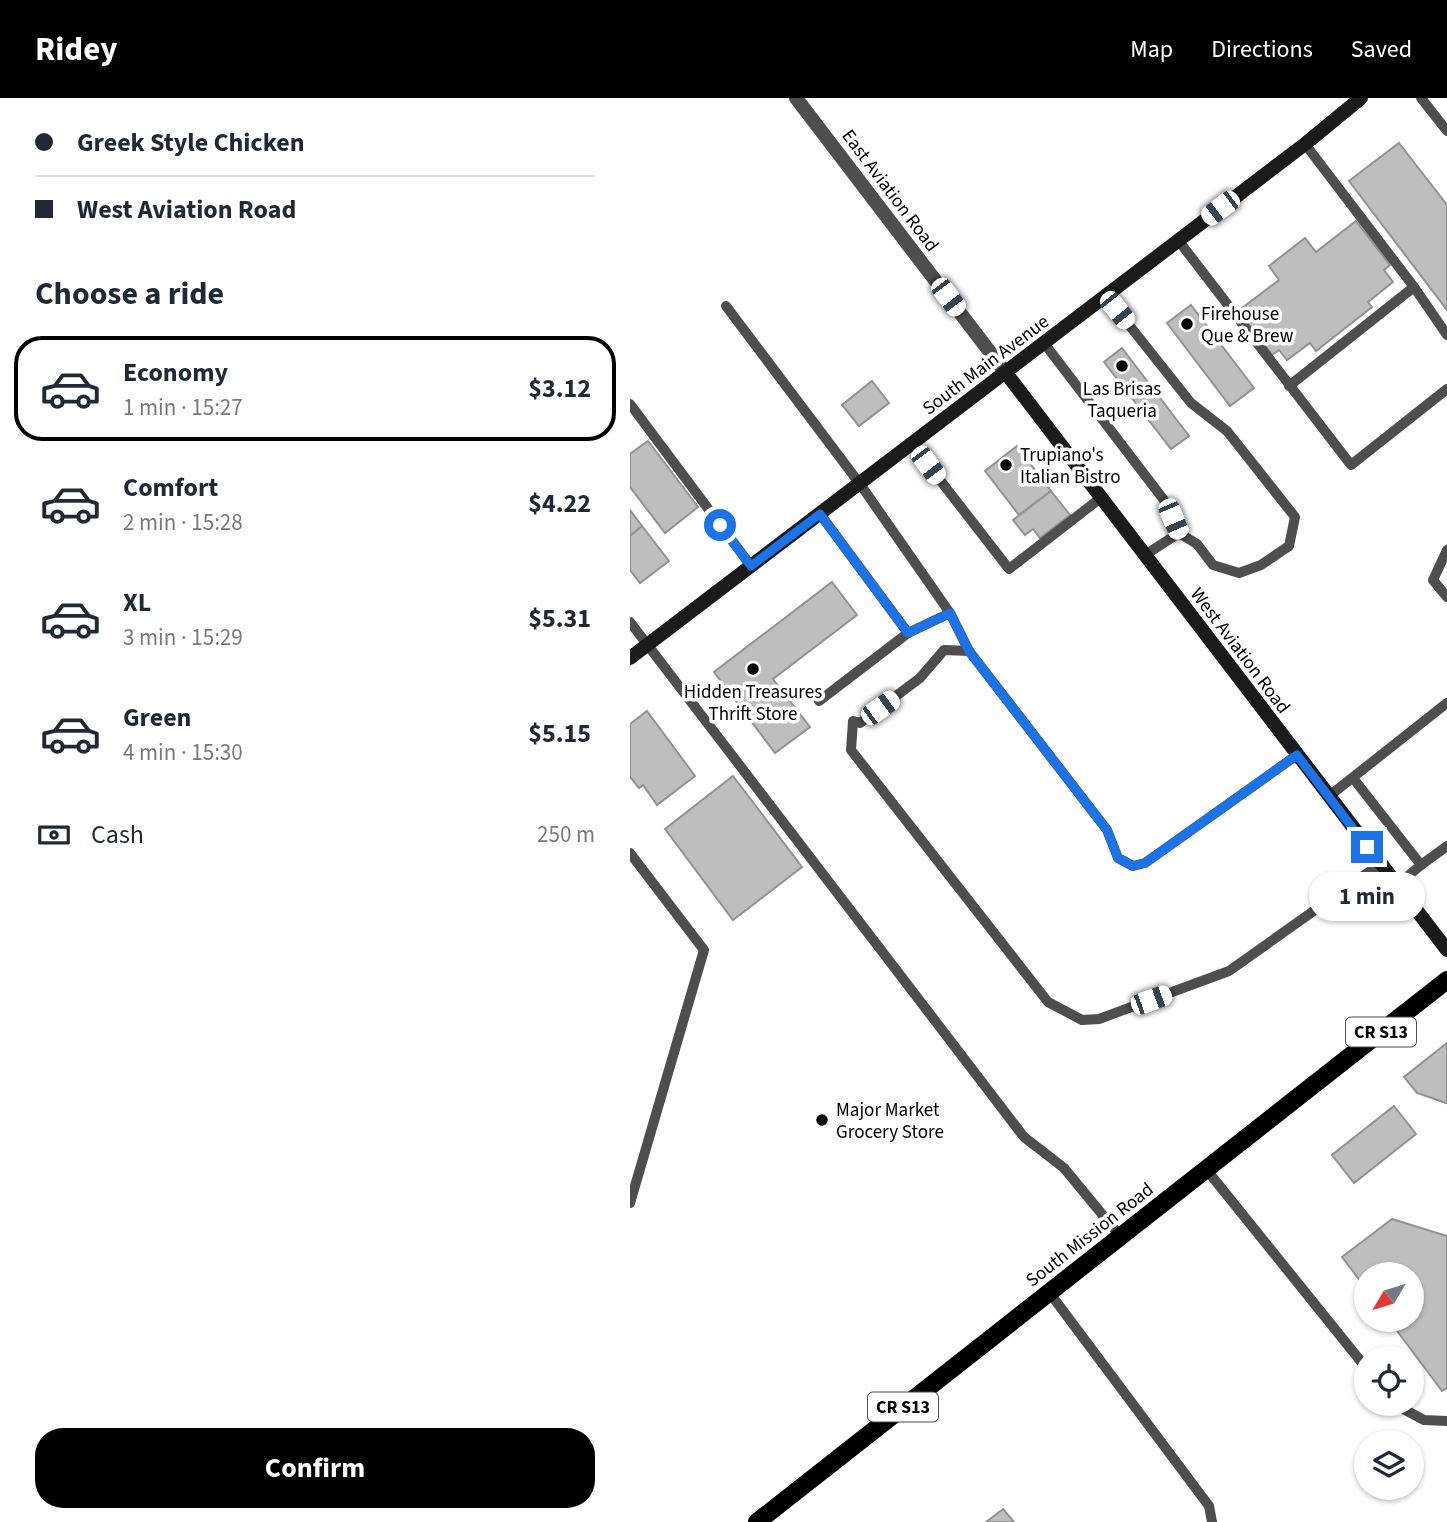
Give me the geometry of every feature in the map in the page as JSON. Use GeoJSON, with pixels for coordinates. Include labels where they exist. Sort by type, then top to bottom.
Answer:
{"type":"FeatureCollection","features":[{"type":"Feature","properties":{"kind":"main road","name":"South Main Avenue"},"geometry":{"type":"LineString","coordinates":[[630,658],[1044,344],[1361,98]]}},
{"type":"Feature","properties":{"kind":"main road","name":"West Aviation Road"},"geometry":{"type":"LineString","coordinates":[[1006,373],[1447,950]]}},
{"type":"Feature","properties":{"kind":"main road","name":"South Mission Road"},"geometry":{"type":"LineString","coordinates":[[757,1522],[1447,981]]}},
{"type":"Feature","properties":{"kind":"street","name":"East Aviation Road"},"geometry":{"type":"LineString","coordinates":[[796,98],[1006,373]]}},
{"type":"Feature","properties":{"kind":"lane"},"geometry":{"type":"LineString","coordinates":[[1421,98],[1443,116],[1447,131]]}},
{"type":"Feature","properties":{"kind":"lane"},"geometry":{"type":"LineString","coordinates":[[1305,144],[1414,287],[1447,335]]}},
{"type":"Feature","properties":{"kind":"lane"},"geometry":{"type":"LineString","coordinates":[[1178,240],[1350,465],[1447,389]]}},
{"type":"Feature","properties":{"kind":"lane"},"geometry":{"type":"LineString","coordinates":[[1289,386],[1414,287]]}},
{"type":"Feature","properties":{"kind":"lane"},"geometry":{"type":"LineString","coordinates":[[1044,344],[1167,504],[1179,533],[1196,544],[1213,565],[1239,573],[1261,565],[1289,546],[1295,517],[1227,431],[1191,403],[1106,296]]}},
{"type":"Feature","properties":{"kind":"lane"},"geometry":{"type":"LineString","coordinates":[[726,306],[860,484],[950,613],[969,651],[1107,830],[1118,858],[1133,866],[1145,863],[1297,755]]}},
{"type":"Feature","properties":{"kind":"lane"},"geometry":{"type":"LineString","coordinates":[[630,404],[751,566]]}},
{"type":"Feature","properties":{"kind":"lane"},"geometry":{"type":"LineString","coordinates":[[912,444],[1009,569],[1102,497]]}},
{"type":"Feature","properties":{"kind":"lane"},"geometry":{"type":"LineString","coordinates":[[820,514],[908,633]]}},
{"type":"Feature","properties":{"kind":"lane"},"geometry":{"type":"LineString","coordinates":[[1145,555],[1179,533]]}},
{"type":"Feature","properties":{"kind":"lane"},"geometry":{"type":"LineString","coordinates":[[1447,550],[1433,580],[1447,597]]}},
{"type":"Feature","properties":{"kind":"lane"},"geometry":{"type":"LineString","coordinates":[[819,701],[908,633],[950,613]]}},
{"type":"Feature","properties":{"kind":"lane"},"geometry":{"type":"LineString","coordinates":[[630,622],[1024,1136],[1065,1168],[1120,1236]]}},
{"type":"Feature","properties":{"kind":"lane"},"geometry":{"type":"LineString","coordinates":[[969,651],[944,650],[920,678],[860,723],[853,721],[851,750],[1048,1002],[1082,1020],[1099,1019],[1229,971],[1380,864]]}},
{"type":"Feature","properties":{"kind":"lane"},"geometry":{"type":"LineString","coordinates":[[1328,797],[1447,703]]}},
{"type":"Feature","properties":{"kind":"lane"},"geometry":{"type":"LineString","coordinates":[[1353,778],[1421,865]]}},
{"type":"Feature","properties":{"kind":"lane"},"geometry":{"type":"LineString","coordinates":[[1396,886],[1447,846]]}},
{"type":"Feature","properties":{"kind":"lane"},"geometry":{"type":"LineString","coordinates":[[630,853],[704,950],[630,1203]]}},
{"type":"Feature","properties":{"kind":"lane"},"geometry":{"type":"LineString","coordinates":[[1206,1169],[1354,1353]]}},
{"type":"Feature","properties":{"kind":"lane"},"geometry":{"type":"LineString","coordinates":[[1049,1292],[1209,1506],[1212,1522]]}},
{"type":"Feature","properties":{"kind":"lane"},"geometry":{"type":"LineString","coordinates":[[1416,1416],[1424,1420],[1447,1421]]}},
{"type":"Feature","properties":{"kind":"building"},"geometry":{"type":"Polygon","coordinates":[[[1399,143],[1447,205],[1447,310],[1349,181],[1399,143]]]}},
{"type":"Feature","properties":{"kind":"building"},"geometry":{"type":"Polygon","coordinates":[[[1356,221],[1390,265],[1384,270],[1393,282],[1368,302],[1372,307],[1316,351],[1310,343],[1287,360],[1279,350],[1272,355],[1238,311],[1279,280],[1269,266],[1305,238],[1316,252],[1356,221]]]}},
{"type":"Feature","properties":{"kind":"building"},"geometry":{"type":"Polygon","coordinates":[[[1191,305],[1254,388],[1230,406],[1167,323],[1191,305]]]}},
{"type":"Feature","properties":{"kind":"building"},"geometry":{"type":"Polygon","coordinates":[[[1122,348],[1189,436],[1171,449],[1104,362],[1122,348]]]}},
{"type":"Feature","properties":{"kind":"building"},"geometry":{"type":"Polygon","coordinates":[[[872,381],[889,403],[859,426],[842,405],[872,381]]]}},
{"type":"Feature","properties":{"kind":"building"},"geometry":{"type":"Polygon","coordinates":[[[648,441],[698,507],[665,533],[630,487],[630,454],[648,441]]]}},
{"type":"Feature","properties":{"kind":"building"},"geometry":{"type":"Polygon","coordinates":[[[1017,446],[1051,491],[1019,515],[985,471],[1017,446]]]}},
{"type":"Feature","properties":{"kind":"building"},"geometry":{"type":"Polygon","coordinates":[[[1051,491],[1070,515],[1040,538],[1033,529],[1025,535],[1013,520],[1051,491]]]}},
{"type":"Feature","properties":{"kind":"building"},"geometry":{"type":"Polygon","coordinates":[[[630,510],[642,526],[630,536],[630,510]]]}},
{"type":"Feature","properties":{"kind":"building"},"geometry":{"type":"Polygon","coordinates":[[[642,526],[669,561],[640,583],[630,570],[630,536],[642,526]]]}},
{"type":"Feature","properties":{"kind":"building"},"geometry":{"type":"Polygon","coordinates":[[[832,582],[857,615],[773,679],[810,727],[775,753],[714,672],[832,582]]]}},
{"type":"Feature","properties":{"kind":"building"},"geometry":{"type":"Polygon","coordinates":[[[647,711],[695,776],[657,805],[643,785],[639,788],[630,777],[630,724],[647,711]]]}},
{"type":"Feature","properties":{"kind":"building"},"geometry":{"type":"Polygon","coordinates":[[[733,776],[802,867],[733,920],[665,829],[733,776]]]}},
{"type":"Feature","properties":{"kind":"building"},"geometry":{"type":"Polygon","coordinates":[[[1447,1043],[1446,1103],[1417,1093],[1404,1077],[1447,1043]]]}},
{"type":"Feature","properties":{"kind":"building"},"geometry":{"type":"Polygon","coordinates":[[[1394,1106],[1416,1134],[1354,1183],[1332,1155],[1394,1106]]]}},
{"type":"Feature","properties":{"kind":"building"},"geometry":{"type":"Polygon","coordinates":[[[1392,1219],[1447,1236],[1447,1388],[1442,1391],[1424,1367],[1424,1346],[1408,1346],[1398,1332],[1424,1332],[1424,1262],[1354,1262],[1354,1273],[1342,1257],[1392,1219]]]}},
{"type":"Feature","properties":{"kind":"building"},"geometry":{"type":"Polygon","coordinates":[[[1003,1509],[1014,1522],[986,1522],[1003,1509]]]}},
{"type":"Feature","properties":{"kind":"place","name":"Firehouse Que & Brew"},"geometry":{"type":"Point","coordinates":[1187,324]}},
{"type":"Feature","properties":{"kind":"place","name":"Las Brisas Taqueria"},"geometry":{"type":"Point","coordinates":[1122,366]}},
{"type":"Feature","properties":{"kind":"place","name":"Trupiano's Italian Bistro"},"geometry":{"type":"Point","coordinates":[1006,465]}},
{"type":"Feature","properties":{"kind":"place","name":"Hidden Treasures Thrift Store"},"geometry":{"type":"Point","coordinates":[753,669]}},
{"type":"Feature","properties":{"kind":"place","name":"Major Market Grocery Store"},"geometry":{"type":"Point","coordinates":[822,1120]}},
{"type":"Feature","properties":{"kind":"route"},"geometry":{"type":"LineString","coordinates":[[720,525],[751,566],[820,514],[908,633],[950,613],[969,651],[1107,830],[1118,858],[1133,866],[1145,863],[1297,755],[1367,847]]}}]}
